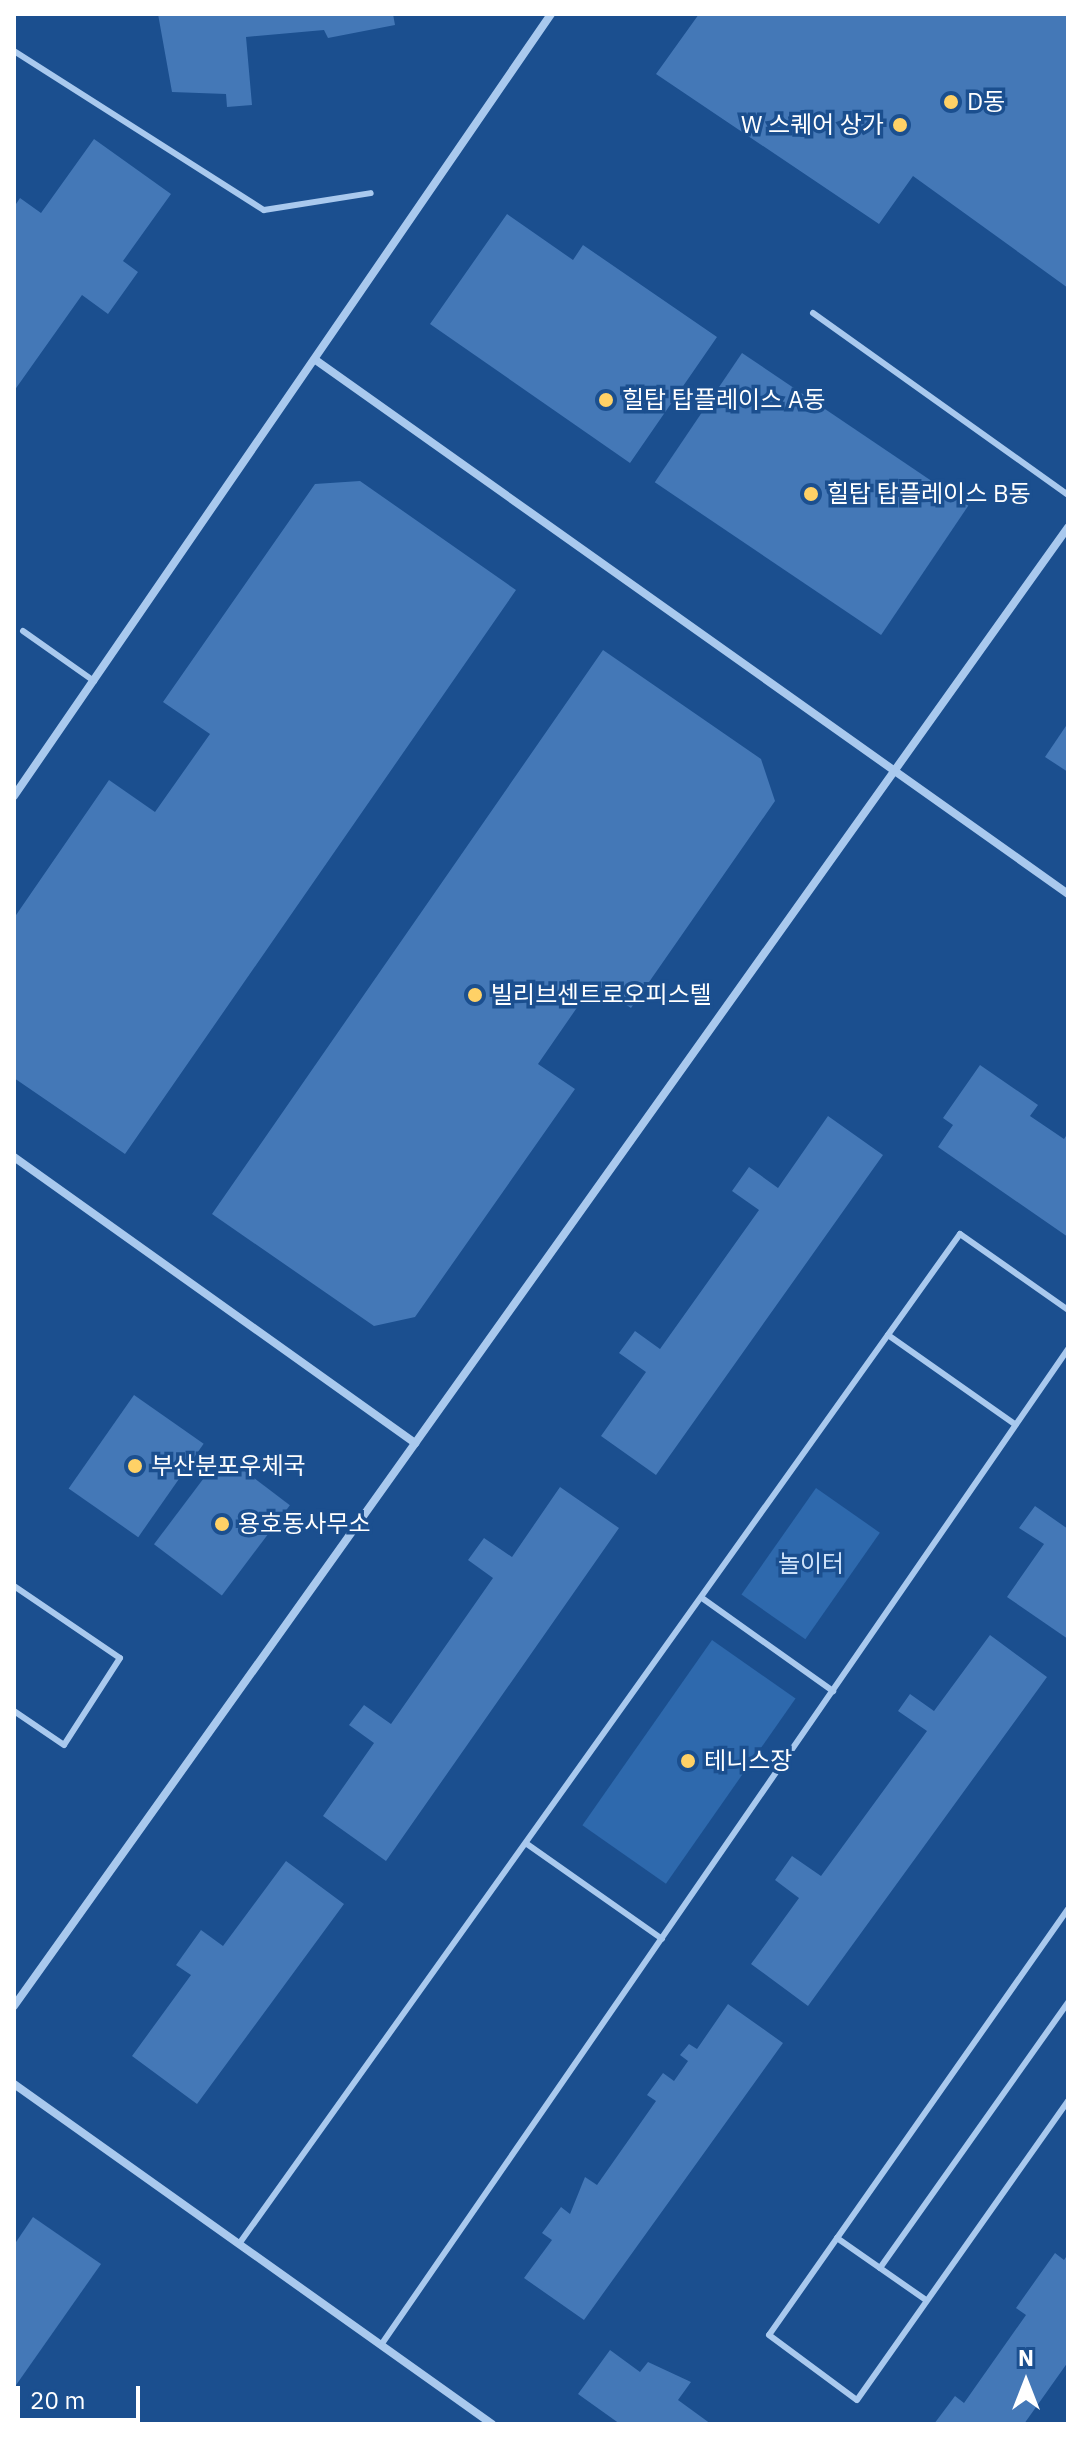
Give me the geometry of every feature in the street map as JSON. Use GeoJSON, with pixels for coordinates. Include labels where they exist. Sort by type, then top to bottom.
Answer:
{"type":"FeatureCollection","features":[{"type":"Feature","properties":{"kind":"street"},"geometry":{"type":"LineString","coordinates":[[14,796],[317,361],[551,14]]}},
{"type":"Feature","properties":{"kind":"street"},"geometry":{"type":"LineString","coordinates":[[317,361],[1068,894]]}},
{"type":"Feature","properties":{"kind":"street"},"geometry":{"type":"LineString","coordinates":[[14,2006],[1068,527]]}},
{"type":"Feature","properties":{"kind":"street"},"geometry":{"type":"LineString","coordinates":[[14,1157],[415,1443]]}},
{"type":"Feature","properties":{"kind":"street"},"geometry":{"type":"LineString","coordinates":[[14,2084],[492,2424]]}},
{"type":"Feature","properties":{"kind":"lane"},"geometry":{"type":"LineString","coordinates":[[14,51],[264,210],[371,193]]}},
{"type":"Feature","properties":{"kind":"lane"},"geometry":{"type":"LineString","coordinates":[[813,313],[1068,495]]}},
{"type":"Feature","properties":{"kind":"lane"},"geometry":{"type":"LineString","coordinates":[[23,631],[94,681]]}},
{"type":"Feature","properties":{"kind":"lane"},"geometry":{"type":"LineString","coordinates":[[239,2244],[960,1234],[1068,1310]]}},
{"type":"Feature","properties":{"kind":"lane"},"geometry":{"type":"LineString","coordinates":[[888,1335],[1016,1425]]}},
{"type":"Feature","properties":{"kind":"lane"},"geometry":{"type":"LineString","coordinates":[[381,2345],[1068,1349]]}},
{"type":"Feature","properties":{"kind":"lane"},"geometry":{"type":"LineString","coordinates":[[14,1586],[120,1658],[64,1745],[14,1711]]}},
{"type":"Feature","properties":{"kind":"lane"},"geometry":{"type":"LineString","coordinates":[[702,1598],[833,1691]]}},
{"type":"Feature","properties":{"kind":"lane"},"geometry":{"type":"LineString","coordinates":[[527,1844],[662,1939]]}},
{"type":"Feature","properties":{"kind":"lane"},"geometry":{"type":"LineString","coordinates":[[1068,1909],[769,2335],[857,2400],[1068,2101]]}},
{"type":"Feature","properties":{"kind":"lane"},"geometry":{"type":"LineString","coordinates":[[880,2268],[1068,2002]]}},
{"type":"Feature","properties":{"kind":"lane"},"geometry":{"type":"LineString","coordinates":[[837,2238],[926,2300]]}},
{"type":"Feature","properties":{"kind":"green space","name":"놀이터"},"geometry":{"type":"Polygon","coordinates":[[[816,1488],[880,1533],[805,1639],[741,1594],[816,1488]]]}},
{"type":"Feature","properties":{"kind":"green space","name":"테니스장"},"geometry":{"type":"Polygon","coordinates":[[[712,1640],[796,1699],[666,1884],[582,1825],[712,1640]]]}},
{"type":"Feature","properties":{"kind":"building"},"geometry":{"type":"Polygon","coordinates":[[[158,14],[393,14],[395,25],[328,38],[324,30],[246,37],[252,105],[227,107],[226,94],[172,92],[158,14]]]}},
{"type":"Feature","properties":{"kind":"building","name":"W 스퀘어 상가"},"geometry":{"type":"Polygon","coordinates":[[[699,14],[1068,14],[1068,288],[913,176],[879,224],[656,74],[699,14]]]}},
{"type":"Feature","properties":{"kind":"building"},"geometry":{"type":"Polygon","coordinates":[[[94,139],[171,194],[123,261],[138,272],[108,314],[82,295],[14,391],[14,207],[20,198],[41,213],[94,139]]]}},
{"type":"Feature","properties":{"kind":"building","name":"힐탑 탑플레이스 A동"},"geometry":{"type":"Polygon","coordinates":[[[507,214],[573,260],[583,245],[717,337],[630,463],[430,324],[507,214]]]}},
{"type":"Feature","properties":{"kind":"building","name":"힐탑 탑플레이스 B동"},"geometry":{"type":"Polygon","coordinates":[[[742,353],[968,506],[881,635],[655,482],[742,353]]]}},
{"type":"Feature","properties":{"kind":"building"},"geometry":{"type":"Polygon","coordinates":[[[360,481],[516,590],[125,1154],[14,1078],[14,918],[109,780],[155,812],[210,734],[163,702],[315,484],[360,481]]]}},
{"type":"Feature","properties":{"kind":"building","name":"빌리브센트로오피스텔"},"geometry":{"type":"Polygon","coordinates":[[[603,650],[761,759],[775,801],[631,1008],[594,983],[538,1064],[575,1089],[415,1317],[374,1326],[212,1214],[603,650]]]}},
{"type":"Feature","properties":{"kind":"building"},"geometry":{"type":"Polygon","coordinates":[[[1068,723],[1068,772],[1045,757],[1068,723]]]}},
{"type":"Feature","properties":{"kind":"building"},"geometry":{"type":"Polygon","coordinates":[[[980,1065],[1038,1105],[1030,1116],[1064,1139],[1068,1133],[1068,1237],[938,1147],[953,1125],[943,1118],[980,1065]]]}},
{"type":"Feature","properties":{"kind":"building"},"geometry":{"type":"Polygon","coordinates":[[[828,1116],[883,1155],[656,1475],[601,1436],[646,1372],[619,1353],[635,1331],[660,1349],[759,1210],[732,1191],[749,1167],[778,1188],[828,1116]]]}},
{"type":"Feature","properties":{"kind":"building","name":"부산분포우체국"},"geometry":{"type":"Polygon","coordinates":[[[134,1395],[204,1444],[138,1537],[69,1488],[134,1395]]]}},
{"type":"Feature","properties":{"kind":"building","name":"용호동사무소"},"geometry":{"type":"Polygon","coordinates":[[[222,1454],[290,1505],[222,1595],[154,1544],[222,1454]]]}},
{"type":"Feature","properties":{"kind":"building"},"geometry":{"type":"Polygon","coordinates":[[[560,1487],[619,1528],[386,1861],[323,1816],[374,1743],[349,1725],[364,1705],[391,1724],[493,1578],[468,1560],[484,1538],[512,1557],[560,1487]]]}},
{"type":"Feature","properties":{"kind":"building"},"geometry":{"type":"Polygon","coordinates":[[[1035,1506],[1068,1529],[1068,1639],[1007,1597],[1044,1544],[1019,1528],[1035,1506]]]}},
{"type":"Feature","properties":{"kind":"building"},"geometry":{"type":"Polygon","coordinates":[[[990,1635],[1047,1677],[808,2006],[751,1964],[799,1898],[775,1880],[792,1856],[821,1876],[927,1731],[898,1711],[910,1694],[934,1711],[990,1635]]]}},
{"type":"Feature","properties":{"kind":"building"},"geometry":{"type":"Polygon","coordinates":[[[286,1861],[344,1904],[197,2104],[132,2056],[191,1975],[176,1965],[201,1930],[223,1946],[286,1861]]]}},
{"type":"Feature","properties":{"kind":"building"},"geometry":{"type":"Polygon","coordinates":[[[728,2004],[783,2043],[584,2320],[524,2278],[552,2240],[542,2233],[561,2207],[570,2214],[585,2177],[597,2185],[656,2101],[647,2095],[663,2073],[674,2081],[688,2061],[680,2055],[689,2044],[697,2049],[728,2004]]]}},
{"type":"Feature","properties":{"kind":"building"},"geometry":{"type":"Polygon","coordinates":[[[33,2217],[101,2264],[14,2388],[14,2245],[33,2217]]]}},
{"type":"Feature","properties":{"kind":"building"},"geometry":{"type":"Polygon","coordinates":[[[1055,2253],[1064,2260],[1068,2254],[1068,2362],[1024,2424],[934,2424],[955,2396],[964,2403],[1026,2315],[1016,2308],[1055,2253]]]}},
{"type":"Feature","properties":{"kind":"building"},"geometry":{"type":"Polygon","coordinates":[[[610,2350],[640,2372],[648,2362],[691,2382],[678,2400],[711,2424],[620,2424],[578,2394],[610,2350]]]}},
{"type":"Feature","properties":{"kind":"place","name":"D동"},"geometry":{"type":"Point","coordinates":[951,102]}},
{"type":"Feature","properties":{"kind":"place","name":"W 스퀘어 상가"},"geometry":{"type":"Point","coordinates":[900,125]}},
{"type":"Feature","properties":{"kind":"place","name":"힐탑 탑플레이스 A동"},"geometry":{"type":"Point","coordinates":[606,400]}},
{"type":"Feature","properties":{"kind":"place","name":"힐탑 탑플레이스 B동"},"geometry":{"type":"Point","coordinates":[811,494]}},
{"type":"Feature","properties":{"kind":"place","name":"빌리브센트로오피스텔"},"geometry":{"type":"Point","coordinates":[475,995]}},
{"type":"Feature","properties":{"kind":"place","name":"부산분포우체국"},"geometry":{"type":"Point","coordinates":[135,1466]}},
{"type":"Feature","properties":{"kind":"place","name":"용호동사무소"},"geometry":{"type":"Point","coordinates":[222,1524]}},
{"type":"Feature","properties":{"kind":"place","name":"테니스장"},"geometry":{"type":"Point","coordinates":[688,1761]}}]}
